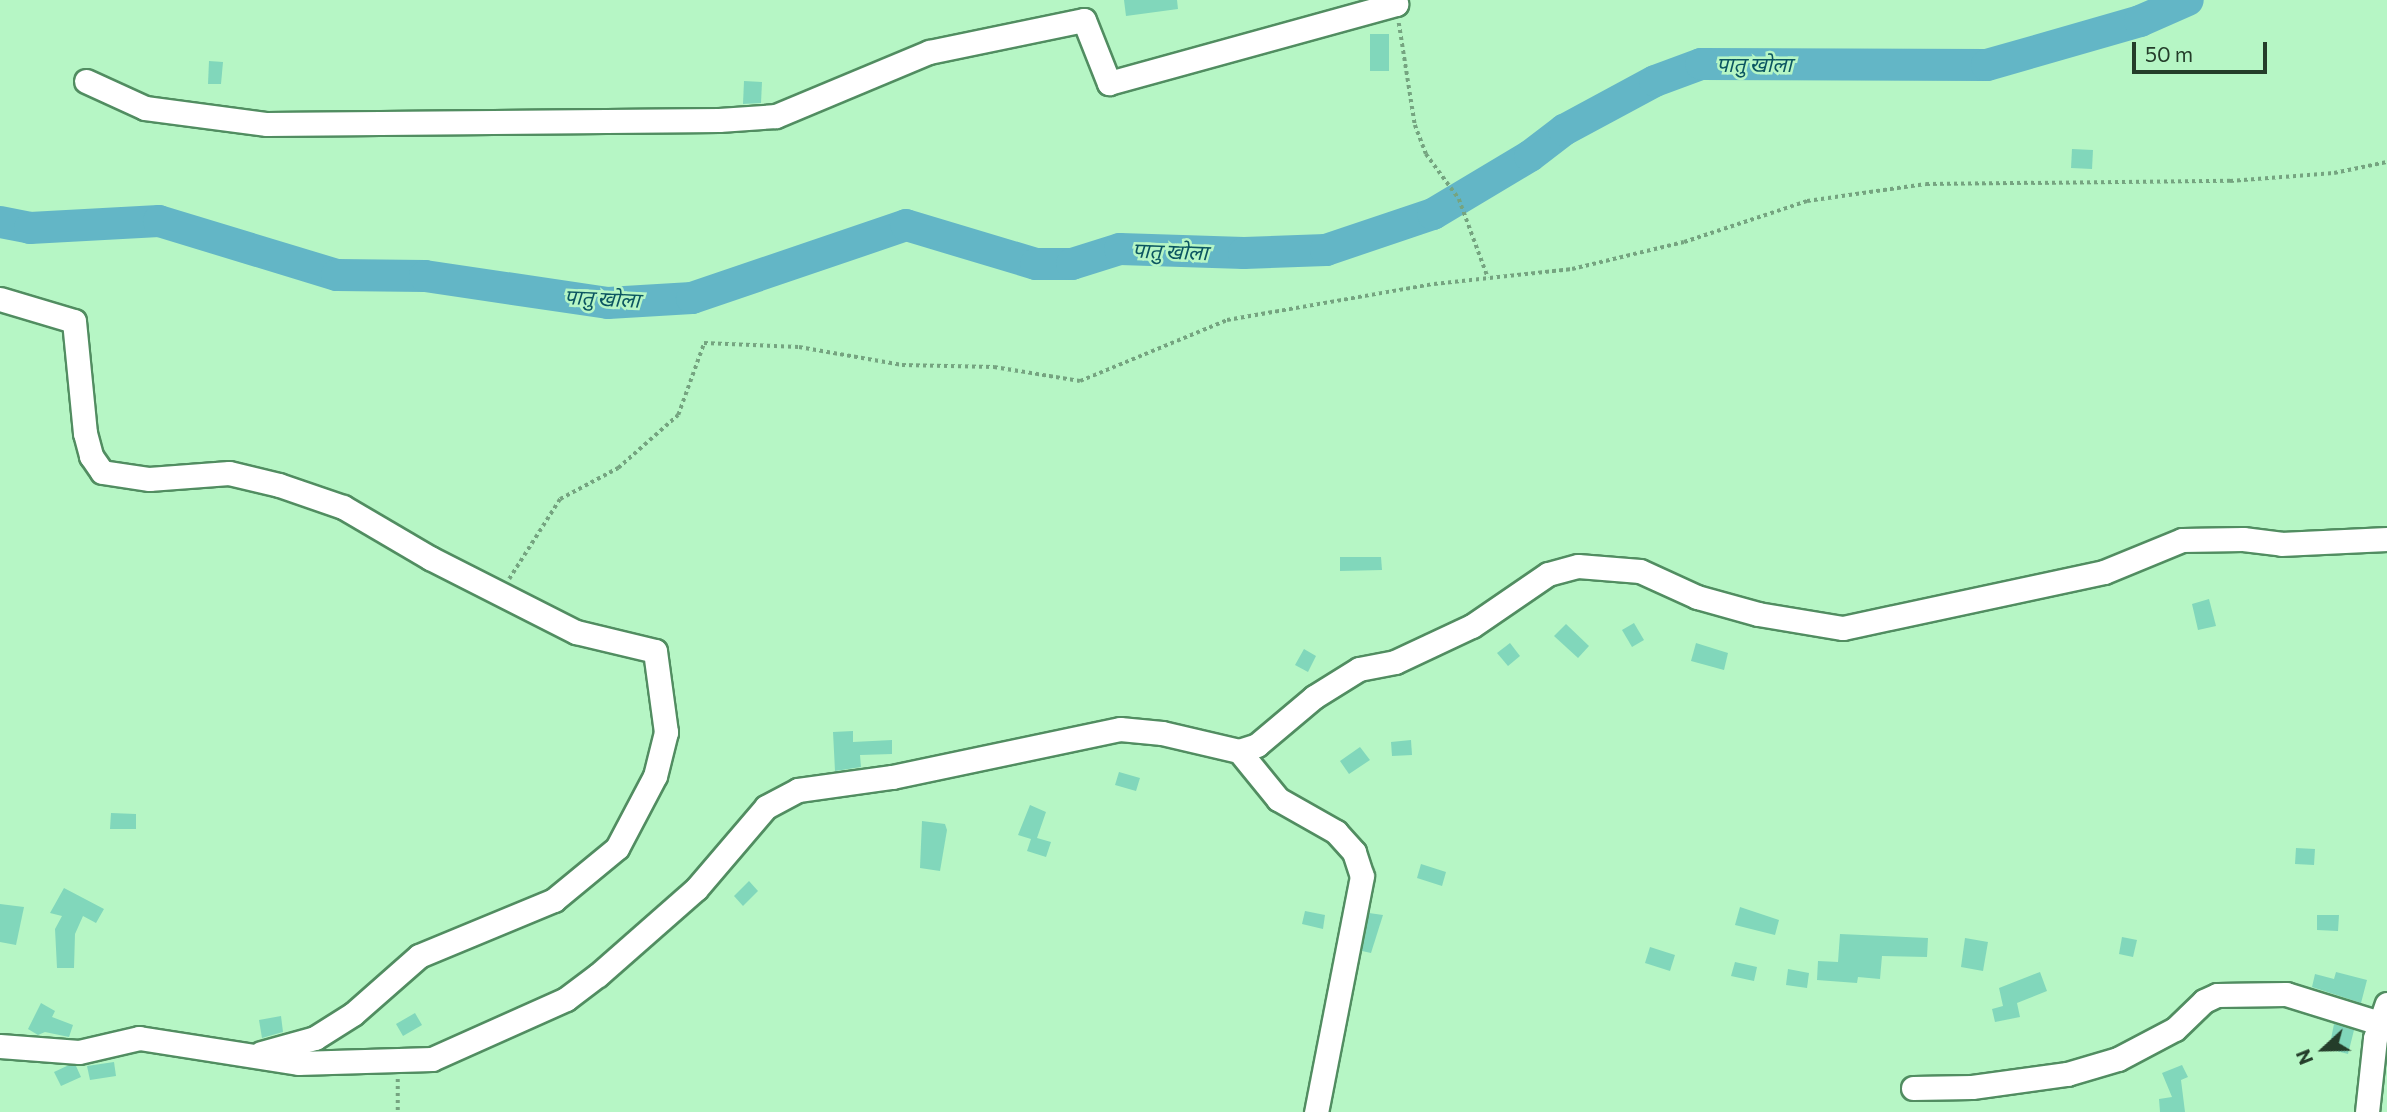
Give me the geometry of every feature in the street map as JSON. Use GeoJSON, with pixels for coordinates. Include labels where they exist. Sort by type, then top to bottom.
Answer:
{"type":"FeatureCollection","features":[{"type":"Feature","properties":{"kind":"street"},"geometry":{"type":"LineString","coordinates":[[86,81],[145,108],[267,124],[719,120],[776,116],[929,52],[1084,20],[1109,83],[1396,2]]}},
{"type":"Feature","properties":{"kind":"street"},"geometry":{"type":"LineString","coordinates":[[0,299],[74,321],[85,433],[91,456],[102,472],[149,479],[229,473],[279,485],[343,507],[430,558],[502,591],[576,632],[655,651],[666,732],[655,776],[635,819],[617,848],[554,900],[419,956],[353,1014],[315,1038],[251,1056]]}},
{"type":"Feature","properties":{"kind":"street"},"geometry":{"type":"LineString","coordinates":[[0,1046],[79,1052],[139,1038],[201,1044],[251,1056],[298,1063],[432,1059],[566,999],[673,912],[766,807],[798,790],[892,777],[1120,729],[1162,733],[1239,751],[1257,745],[1314,697],[1359,669],[1395,662],[1472,626],[1548,574],[1578,566],[1640,571],[1697,597],[1758,614],[1843,628],[2104,572],[2182,540],[2243,539],[2281,544],[2387,539]]}},
{"type":"Feature","properties":{"kind":"street"},"geometry":{"type":"LineString","coordinates":[[1239,751],[1278,799],[1336,832],[1354,852],[1362,876],[1337,1009],[1321,1066],[1316,1112]]}},
{"type":"Feature","properties":{"kind":"street"},"geometry":{"type":"LineString","coordinates":[[1913,1088],[1972,1087],[2067,1074],[2118,1059],[2175,1029],[2204,1000],[2217,995],[2286,994],[2383,1013],[2367,1112]]}},
{"type":"Feature","properties":{"kind":"path"},"geometry":{"type":"LineString","coordinates":[[1396,2],[1415,125],[1426,154],[1459,199],[1488,278]]}},
{"type":"Feature","properties":{"kind":"path"},"geometry":{"type":"LineString","coordinates":[[502,591],[560,499],[618,468],[678,415],[705,343],[799,347],[902,365],[994,367],[1080,381],[1227,320],[1299,304],[1572,269],[1684,242],[1807,201],[1926,184],[2230,181],[2334,173],[2387,162]]}},
{"type":"Feature","properties":{"kind":"path"},"geometry":{"type":"LineString","coordinates":[[398,1060],[398,1112]]}},
{"type":"Feature","properties":{"kind":"building"},"geometry":{"type":"Polygon","coordinates":[[[1124,0],[1177,0],[1178,9],[1126,16],[1124,0]]]}},
{"type":"Feature","properties":{"kind":"building"},"geometry":{"type":"Polygon","coordinates":[[[1370,34],[1389,34],[1389,71],[1370,71],[1370,34]]]}},
{"type":"Feature","properties":{"kind":"building"},"geometry":{"type":"Polygon","coordinates":[[[209,61],[223,62],[221,84],[208,84],[209,61]]]}},
{"type":"Feature","properties":{"kind":"building"},"geometry":{"type":"Polygon","coordinates":[[[744,81],[762,82],[761,103],[743,104],[744,81]]]}},
{"type":"Feature","properties":{"kind":"building"},"geometry":{"type":"Polygon","coordinates":[[[2072,149],[2093,150],[2092,169],[2071,168],[2072,149]]]}},
{"type":"Feature","properties":{"kind":"building"},"geometry":{"type":"Polygon","coordinates":[[[1340,557],[1381,557],[1382,570],[1340,571],[1340,557]]]}},
{"type":"Feature","properties":{"kind":"building"},"geometry":{"type":"Polygon","coordinates":[[[2209,599],[2216,626],[2198,630],[2192,604],[2209,599]]]}},
{"type":"Feature","properties":{"kind":"building"},"geometry":{"type":"Polygon","coordinates":[[[1634,623],[1644,640],[1632,647],[1622,630],[1634,623]]]}},
{"type":"Feature","properties":{"kind":"building"},"geometry":{"type":"Polygon","coordinates":[[[1566,624],[1589,646],[1578,658],[1554,636],[1566,624]]]}},
{"type":"Feature","properties":{"kind":"building"},"geometry":{"type":"Polygon","coordinates":[[[1510,643],[1520,656],[1508,666],[1497,653],[1510,643]]]}},
{"type":"Feature","properties":{"kind":"building"},"geometry":{"type":"Polygon","coordinates":[[[1696,643],[1728,653],[1724,670],[1691,661],[1696,643]]]}},
{"type":"Feature","properties":{"kind":"building"},"geometry":{"type":"Polygon","coordinates":[[[1304,649],[1316,656],[1308,672],[1295,665],[1304,649]]]}},
{"type":"Feature","properties":{"kind":"building"},"geometry":{"type":"Polygon","coordinates":[[[853,731],[853,742],[892,740],[892,754],[860,755],[861,767],[835,771],[833,732],[853,731]]]}},
{"type":"Feature","properties":{"kind":"building"},"geometry":{"type":"Polygon","coordinates":[[[1411,740],[1412,755],[1392,756],[1391,742],[1411,740]]]}},
{"type":"Feature","properties":{"kind":"building"},"geometry":{"type":"Polygon","coordinates":[[[1360,747],[1370,760],[1349,774],[1340,761],[1360,747]]]}},
{"type":"Feature","properties":{"kind":"building"},"geometry":{"type":"Polygon","coordinates":[[[1119,772],[1140,778],[1136,791],[1115,785],[1119,772]]]}},
{"type":"Feature","properties":{"kind":"building"},"geometry":{"type":"Polygon","coordinates":[[[1030,805],[1046,812],[1037,838],[1051,842],[1046,857],[1027,851],[1031,839],[1018,835],[1030,805]]]}},
{"type":"Feature","properties":{"kind":"building"},"geometry":{"type":"Polygon","coordinates":[[[111,813],[136,814],[136,829],[110,829],[111,813]]]}},
{"type":"Feature","properties":{"kind":"building"},"geometry":{"type":"Polygon","coordinates":[[[922,821],[945,824],[947,830],[940,871],[920,868],[922,821]]]}},
{"type":"Feature","properties":{"kind":"building"},"geometry":{"type":"Polygon","coordinates":[[[2296,848],[2315,849],[2314,865],[2295,864],[2296,848]]]}},
{"type":"Feature","properties":{"kind":"building"},"geometry":{"type":"Polygon","coordinates":[[[1421,864],[1446,872],[1442,886],[1417,878],[1421,864]]]}},
{"type":"Feature","properties":{"kind":"building"},"geometry":{"type":"Polygon","coordinates":[[[749,881],[758,891],[743,906],[734,896],[749,881]]]}},
{"type":"Feature","properties":{"kind":"building"},"geometry":{"type":"Polygon","coordinates":[[[64,888],[104,909],[96,923],[83,916],[75,934],[74,968],[57,968],[55,929],[62,916],[50,913],[64,888]]]}},
{"type":"Feature","properties":{"kind":"building"},"geometry":{"type":"Polygon","coordinates":[[[0,904],[24,907],[16,945],[0,942],[0,904]]]}},
{"type":"Feature","properties":{"kind":"building"},"geometry":{"type":"Polygon","coordinates":[[[1740,907],[1779,920],[1775,935],[1735,925],[1740,907]]]}},
{"type":"Feature","properties":{"kind":"building"},"geometry":{"type":"Polygon","coordinates":[[[1305,911],[1325,915],[1323,929],[1302,924],[1305,911]]]}},
{"type":"Feature","properties":{"kind":"building"},"geometry":{"type":"Polygon","coordinates":[[[1369,913],[1383,915],[1371,953],[1362,951],[1369,913]]]}},
{"type":"Feature","properties":{"kind":"building"},"geometry":{"type":"Polygon","coordinates":[[[2317,915],[2339,915],[2338,931],[2317,930],[2317,915]]]}},
{"type":"Feature","properties":{"kind":"building"},"geometry":{"type":"Polygon","coordinates":[[[1840,934],[1928,938],[1927,957],[1882,956],[1880,979],[1858,977],[1857,983],[1817,980],[1818,961],[1838,962],[1840,934]]]}},
{"type":"Feature","properties":{"kind":"building"},"geometry":{"type":"Polygon","coordinates":[[[2122,937],[2137,940],[2133,957],[2119,954],[2122,937]]]}},
{"type":"Feature","properties":{"kind":"building"},"geometry":{"type":"Polygon","coordinates":[[[1965,938],[1988,942],[1983,971],[1961,967],[1965,938]]]}},
{"type":"Feature","properties":{"kind":"building"},"geometry":{"type":"Polygon","coordinates":[[[1650,947],[1675,955],[1670,971],[1645,963],[1650,947]]]}},
{"type":"Feature","properties":{"kind":"building"},"geometry":{"type":"Polygon","coordinates":[[[1735,962],[1757,967],[1754,981],[1731,976],[1735,962]]]}},
{"type":"Feature","properties":{"kind":"building"},"geometry":{"type":"Polygon","coordinates":[[[1788,969],[1809,973],[1807,988],[1786,985],[1788,969]]]}},
{"type":"Feature","properties":{"kind":"building"},"geometry":{"type":"Polygon","coordinates":[[[2040,972],[2047,991],[2017,1003],[2020,1017],[1995,1022],[1992,1009],[2003,1006],[1999,988],[2040,972]]]}},
{"type":"Feature","properties":{"kind":"building"},"geometry":{"type":"Polygon","coordinates":[[[2336,972],[2367,980],[2361,1003],[2312,987],[2315,974],[2334,979],[2336,972]]]}},
{"type":"Feature","properties":{"kind":"building"},"geometry":{"type":"Polygon","coordinates":[[[41,1003],[55,1011],[52,1017],[73,1025],[69,1037],[45,1032],[38,1035],[28,1029],[41,1003]]]}},
{"type":"Feature","properties":{"kind":"building"},"geometry":{"type":"Polygon","coordinates":[[[415,1013],[422,1025],[403,1036],[396,1024],[415,1013]]]}},
{"type":"Feature","properties":{"kind":"building"},"geometry":{"type":"Polygon","coordinates":[[[281,1016],[283,1032],[262,1038],[259,1020],[281,1016]]]}},
{"type":"Feature","properties":{"kind":"building"},"geometry":{"type":"Polygon","coordinates":[[[2334,1024],[2354,1030],[2348,1054],[2329,1049],[2334,1024]]]}},
{"type":"Feature","properties":{"kind":"building"},"geometry":{"type":"Polygon","coordinates":[[[114,1062],[116,1076],[90,1080],[87,1066],[114,1062]]]}},
{"type":"Feature","properties":{"kind":"building"},"geometry":{"type":"Polygon","coordinates":[[[69,1065],[76,1066],[81,1077],[61,1086],[54,1072],[69,1065]]]}},
{"type":"Feature","properties":{"kind":"building"},"geometry":{"type":"Polygon","coordinates":[[[2182,1065],[2188,1077],[2181,1080],[2185,1112],[2160,1112],[2159,1099],[2172,1097],[2162,1073],[2182,1065]]]}},
{"type":"Feature","properties":{"kind":"waterway","name":"पातु खोला"},"geometry":{"type":"LineString","coordinates":[[0,222],[30,228],[159,221],[337,275],[425,276],[608,303],[692,298],[906,225],[1036,264],[1072,264],[1120,249],[1244,253],[1326,250],[1433,214],[1530,156],[1564,130],[1655,81],[1701,64],[1987,65],[2140,21],[2188,0]]}}]}
